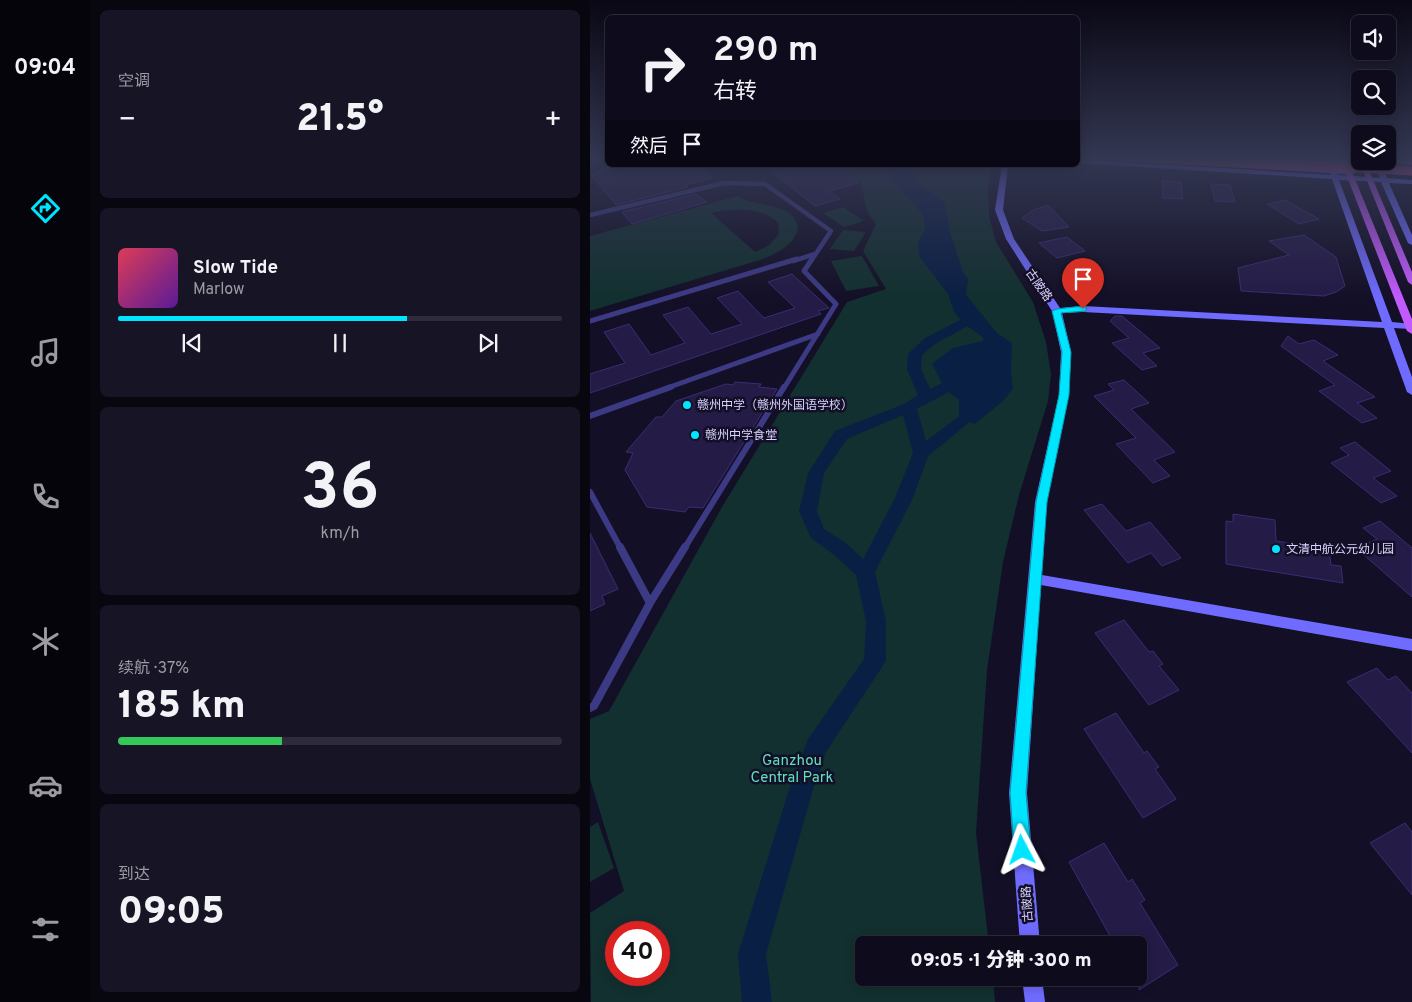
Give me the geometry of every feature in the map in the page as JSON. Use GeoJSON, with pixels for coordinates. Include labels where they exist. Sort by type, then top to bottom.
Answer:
{"type":"FeatureCollection","features":[{"type":"Feature","properties":{"kind":"main road"},"geometry":{"type":"LineString","coordinates":[[1362,205],[1411,328]]}},
{"type":"Feature","properties":{"kind":"main road"},"geometry":{"type":"LineString","coordinates":[[1379,205],[1412,282]]}},
{"type":"Feature","properties":{"kind":"street","name":"古陂路"},"geometry":{"type":"LineString","coordinates":[[1000,205],[999,210],[1010,239],[1057,311],[1066,352],[1064,395],[1042,502],[1018,793],[1029,936]]}},
{"type":"Feature","properties":{"kind":"street"},"geometry":{"type":"LineString","coordinates":[[1345,205],[1412,392]]}},
{"type":"Feature","properties":{"kind":"street"},"geometry":{"type":"LineString","coordinates":[[1394,205],[1412,243]]}},
{"type":"Feature","properties":{"kind":"street"},"geometry":{"type":"LineString","coordinates":[[1057,311],[1083,309],[1389,325],[1411,328]]}},
{"type":"Feature","properties":{"kind":"street"},"geometry":{"type":"LineString","coordinates":[[1036,579],[1412,645]]}},
{"type":"Feature","properties":{"kind":"street"},"geometry":{"type":"LineString","coordinates":[[1033,986],[1035,1002]]}},
{"type":"Feature","properties":{"kind":"lane"},"geometry":{"type":"LineString","coordinates":[[590,216],[636,205]]}},
{"type":"Feature","properties":{"kind":"lane"},"geometry":{"type":"LineString","coordinates":[[794,205],[831,231],[804,271]]}},
{"type":"Feature","properties":{"kind":"lane"},"geometry":{"type":"LineString","coordinates":[[590,322],[815,254]]}},
{"type":"Feature","properties":{"kind":"lane"},"geometry":{"type":"LineString","coordinates":[[590,708],[594,706],[650,603],[836,304],[792,261]]}},
{"type":"Feature","properties":{"kind":"lane"},"geometry":{"type":"LineString","coordinates":[[590,416],[818,334]]}},
{"type":"Feature","properties":{"kind":"lane"},"geometry":{"type":"LineString","coordinates":[[590,492],[650,603]]}},
{"type":"Feature","properties":{"kind":"green space"},"geometry":{"type":"Polygon","coordinates":[[[706,205],[767,205],[790,213],[795,219],[798,228],[789,244],[763,259],[590,311],[590,236],[706,205]],[[743,210],[711,213],[755,252],[768,246],[779,234],[778,223],[773,218],[759,212],[743,210]]]}},
{"type":"Feature","properties":{"kind":"green space","name":"Ganzhou Central Park"},"geometry":{"type":"Polygon","coordinates":[[[866,205],[989,205],[989,216],[996,242],[1033,302],[1046,342],[1051,374],[1048,401],[1019,495],[1003,562],[987,670],[976,833],[988,936],[855,936],[855,986],[994,986],[995,1002],[591,1002],[590,913],[624,891],[590,779],[590,719],[609,711],[722,507],[847,302],[886,289],[863,251],[876,224],[867,212],[866,205]]]}},
{"type":"Feature","properties":{"kind":"green space"},"geometry":{"type":"Polygon","coordinates":[[[843,207],[864,221],[844,227],[823,213],[843,207]]]}},
{"type":"Feature","properties":{"kind":"green space"},"geometry":{"type":"Polygon","coordinates":[[[843,230],[866,232],[854,251],[830,249],[843,230]]]}},
{"type":"Feature","properties":{"kind":"green space"},"geometry":{"type":"Polygon","coordinates":[[[862,256],[879,286],[846,291],[831,261],[862,256]]]}},
{"type":"Feature","properties":{"kind":"green space"},"geometry":{"type":"Polygon","coordinates":[[[598,822],[614,868],[590,882],[590,827],[598,822]]]}},
{"type":"Feature","properties":{"kind":"water"},"geometry":{"type":"Polygon","coordinates":[[[916,205],[945,205],[950,232],[963,272],[968,279],[966,295],[997,333],[1012,343],[1011,370],[1013,389],[1003,401],[975,424],[962,420],[959,415],[959,400],[945,389],[932,364],[953,348],[983,341],[983,337],[964,324],[954,312],[948,294],[919,256],[918,242],[925,229],[924,219],[916,205]]]}},
{"type":"Feature","properties":{"kind":"building"},"geometry":{"type":"Polygon","coordinates":[[[652,205],[698,205],[632,224],[622,212],[652,205]]]}},
{"type":"Feature","properties":{"kind":"building"},"geometry":{"type":"Polygon","coordinates":[[[1048,205],[1069,227],[1042,231],[1022,218],[1033,210],[1048,205]]]}},
{"type":"Feature","properties":{"kind":"building"},"geometry":{"type":"Polygon","coordinates":[[[1268,205],[1294,205],[1319,219],[1299,224],[1268,205]]]}},
{"type":"Feature","properties":{"kind":"building"},"geometry":{"type":"Polygon","coordinates":[[[1304,235],[1336,257],[1345,286],[1336,292],[1324,296],[1241,291],[1238,268],[1289,255],[1269,241],[1304,235]]]}},
{"type":"Feature","properties":{"kind":"building"},"geometry":{"type":"Polygon","coordinates":[[[1067,237],[1085,251],[1057,258],[1039,243],[1067,237]]]}},
{"type":"Feature","properties":{"kind":"building"},"geometry":{"type":"Polygon","coordinates":[[[792,274],[829,308],[818,311],[821,314],[590,393],[590,374],[625,363],[604,332],[629,324],[651,355],[685,343],[663,315],[688,307],[711,334],[742,324],[717,298],[738,291],[764,318],[795,308],[768,282],[792,274]]]}},
{"type":"Feature","properties":{"kind":"building"},"geometry":{"type":"Polygon","coordinates":[[[1115,316],[1122,316],[1160,348],[1143,353],[1157,366],[1142,370],[1112,343],[1129,338],[1110,321],[1115,316]]]}},
{"type":"Feature","properties":{"kind":"building"},"geometry":{"type":"Polygon","coordinates":[[[1288,336],[1299,344],[1314,340],[1338,355],[1323,361],[1375,397],[1357,403],[1377,418],[1362,423],[1319,391],[1335,385],[1281,346],[1288,336]]]}},
{"type":"Feature","properties":{"kind":"building"},"geometry":{"type":"Polygon","coordinates":[[[1124,380],[1149,403],[1131,409],[1175,452],[1154,460],[1170,476],[1153,483],[1116,444],[1136,438],[1094,396],[1114,390],[1108,384],[1124,380]]]}},
{"type":"Feature","properties":{"kind":"building","name":"赣州中学食堂"},"geometry":{"type":"Polygon","coordinates":[[[735,382],[761,384],[759,387],[777,389],[703,508],[689,507],[685,512],[647,507],[625,470],[633,453],[626,452],[656,417],[662,417],[676,401],[726,384],[733,385],[735,382]]]}},
{"type":"Feature","properties":{"kind":"building"},"geometry":{"type":"Polygon","coordinates":[[[1355,442],[1391,471],[1373,478],[1397,496],[1381,503],[1331,463],[1349,455],[1340,448],[1355,442]]]}},
{"type":"Feature","properties":{"kind":"building"},"geometry":{"type":"Polygon","coordinates":[[[1102,504],[1126,531],[1150,522],[1181,558],[1162,566],[1151,553],[1128,563],[1084,510],[1102,504]]]}},
{"type":"Feature","properties":{"kind":"building"},"geometry":{"type":"Polygon","coordinates":[[[1233,514],[1275,520],[1276,541],[1329,549],[1331,565],[1341,566],[1343,583],[1226,564],[1226,521],[1233,522],[1233,514]]]}},
{"type":"Feature","properties":{"kind":"building"},"geometry":{"type":"Polygon","coordinates":[[[1380,521],[1412,548],[1412,597],[1356,548],[1377,539],[1363,528],[1380,521]]]}},
{"type":"Feature","properties":{"kind":"building"},"geometry":{"type":"Polygon","coordinates":[[[590,533],[618,589],[602,596],[605,604],[590,611],[590,533]]]}},
{"type":"Feature","properties":{"kind":"building"},"geometry":{"type":"Polygon","coordinates":[[[1124,620],[1149,652],[1153,651],[1163,664],[1159,666],[1179,690],[1149,705],[1095,633],[1124,620]]]}},
{"type":"Feature","properties":{"kind":"building"},"geometry":{"type":"Polygon","coordinates":[[[1377,668],[1388,680],[1396,676],[1412,693],[1412,753],[1347,682],[1377,668]]]}},
{"type":"Feature","properties":{"kind":"building"},"geometry":{"type":"Polygon","coordinates":[[[1116,713],[1144,753],[1147,751],[1159,767],[1155,769],[1176,799],[1143,818],[1084,729],[1116,713]]]}},
{"type":"Feature","properties":{"kind":"building"},"geometry":{"type":"Polygon","coordinates":[[[1405,823],[1412,832],[1412,895],[1370,843],[1405,823]]]}},
{"type":"Feature","properties":{"kind":"building"},"geometry":{"type":"Polygon","coordinates":[[[1104,843],[1128,882],[1132,879],[1145,900],[1140,903],[1178,965],[1147,985],[1147,936],[1110,936],[1069,862],[1104,843]]]}},
{"type":"Feature","properties":{"kind":"waterway"},"geometry":{"type":"LineString","coordinates":[[926,397],[914,369],[915,354],[930,341],[970,319]]}},
{"type":"Feature","properties":{"kind":"waterway"},"geometry":{"type":"LineString","coordinates":[[926,397],[966,377]]}},
{"type":"Feature","properties":{"kind":"waterway"},"geometry":{"type":"LineString","coordinates":[[909,407],[926,397]]}},
{"type":"Feature","properties":{"kind":"waterway"},"geometry":{"type":"LineString","coordinates":[[921,453],[969,416],[972,400]]}},
{"type":"Feature","properties":{"kind":"waterway"},"geometry":{"type":"LineString","coordinates":[[865,572],[840,549],[817,533],[808,511],[816,473],[841,435],[909,407]]}},
{"type":"Feature","properties":{"kind":"waterway"},"geometry":{"type":"LineString","coordinates":[[909,407],[921,453]]}},
{"type":"Feature","properties":{"kind":"waterway"},"geometry":{"type":"LineString","coordinates":[[865,572],[904,498],[921,453]]}},
{"type":"Feature","properties":{"kind":"waterway"},"geometry":{"type":"LineString","coordinates":[[757,1002],[752,954],[800,793],[816,747],[875,661],[876,621],[865,572]]}},
{"type":"Feature","properties":{"kind":"place","name":"赣州中学（赣州外国语学校）"},"geometry":{"type":"Point","coordinates":[687,405]}},
{"type":"Feature","properties":{"kind":"place","name":"赣州中学食堂"},"geometry":{"type":"Point","coordinates":[695,435]}},
{"type":"Feature","properties":{"kind":"place","name":"文清中航公元幼儿园"},"geometry":{"type":"Point","coordinates":[1276,549]}},
{"type":"Feature","properties":{"kind":"route"},"geometry":{"type":"LineString","coordinates":[[1022,850],[1018,793],[1042,502],[1060,424],[1064,395],[1066,352],[1057,311],[1083,309]]}}]}
